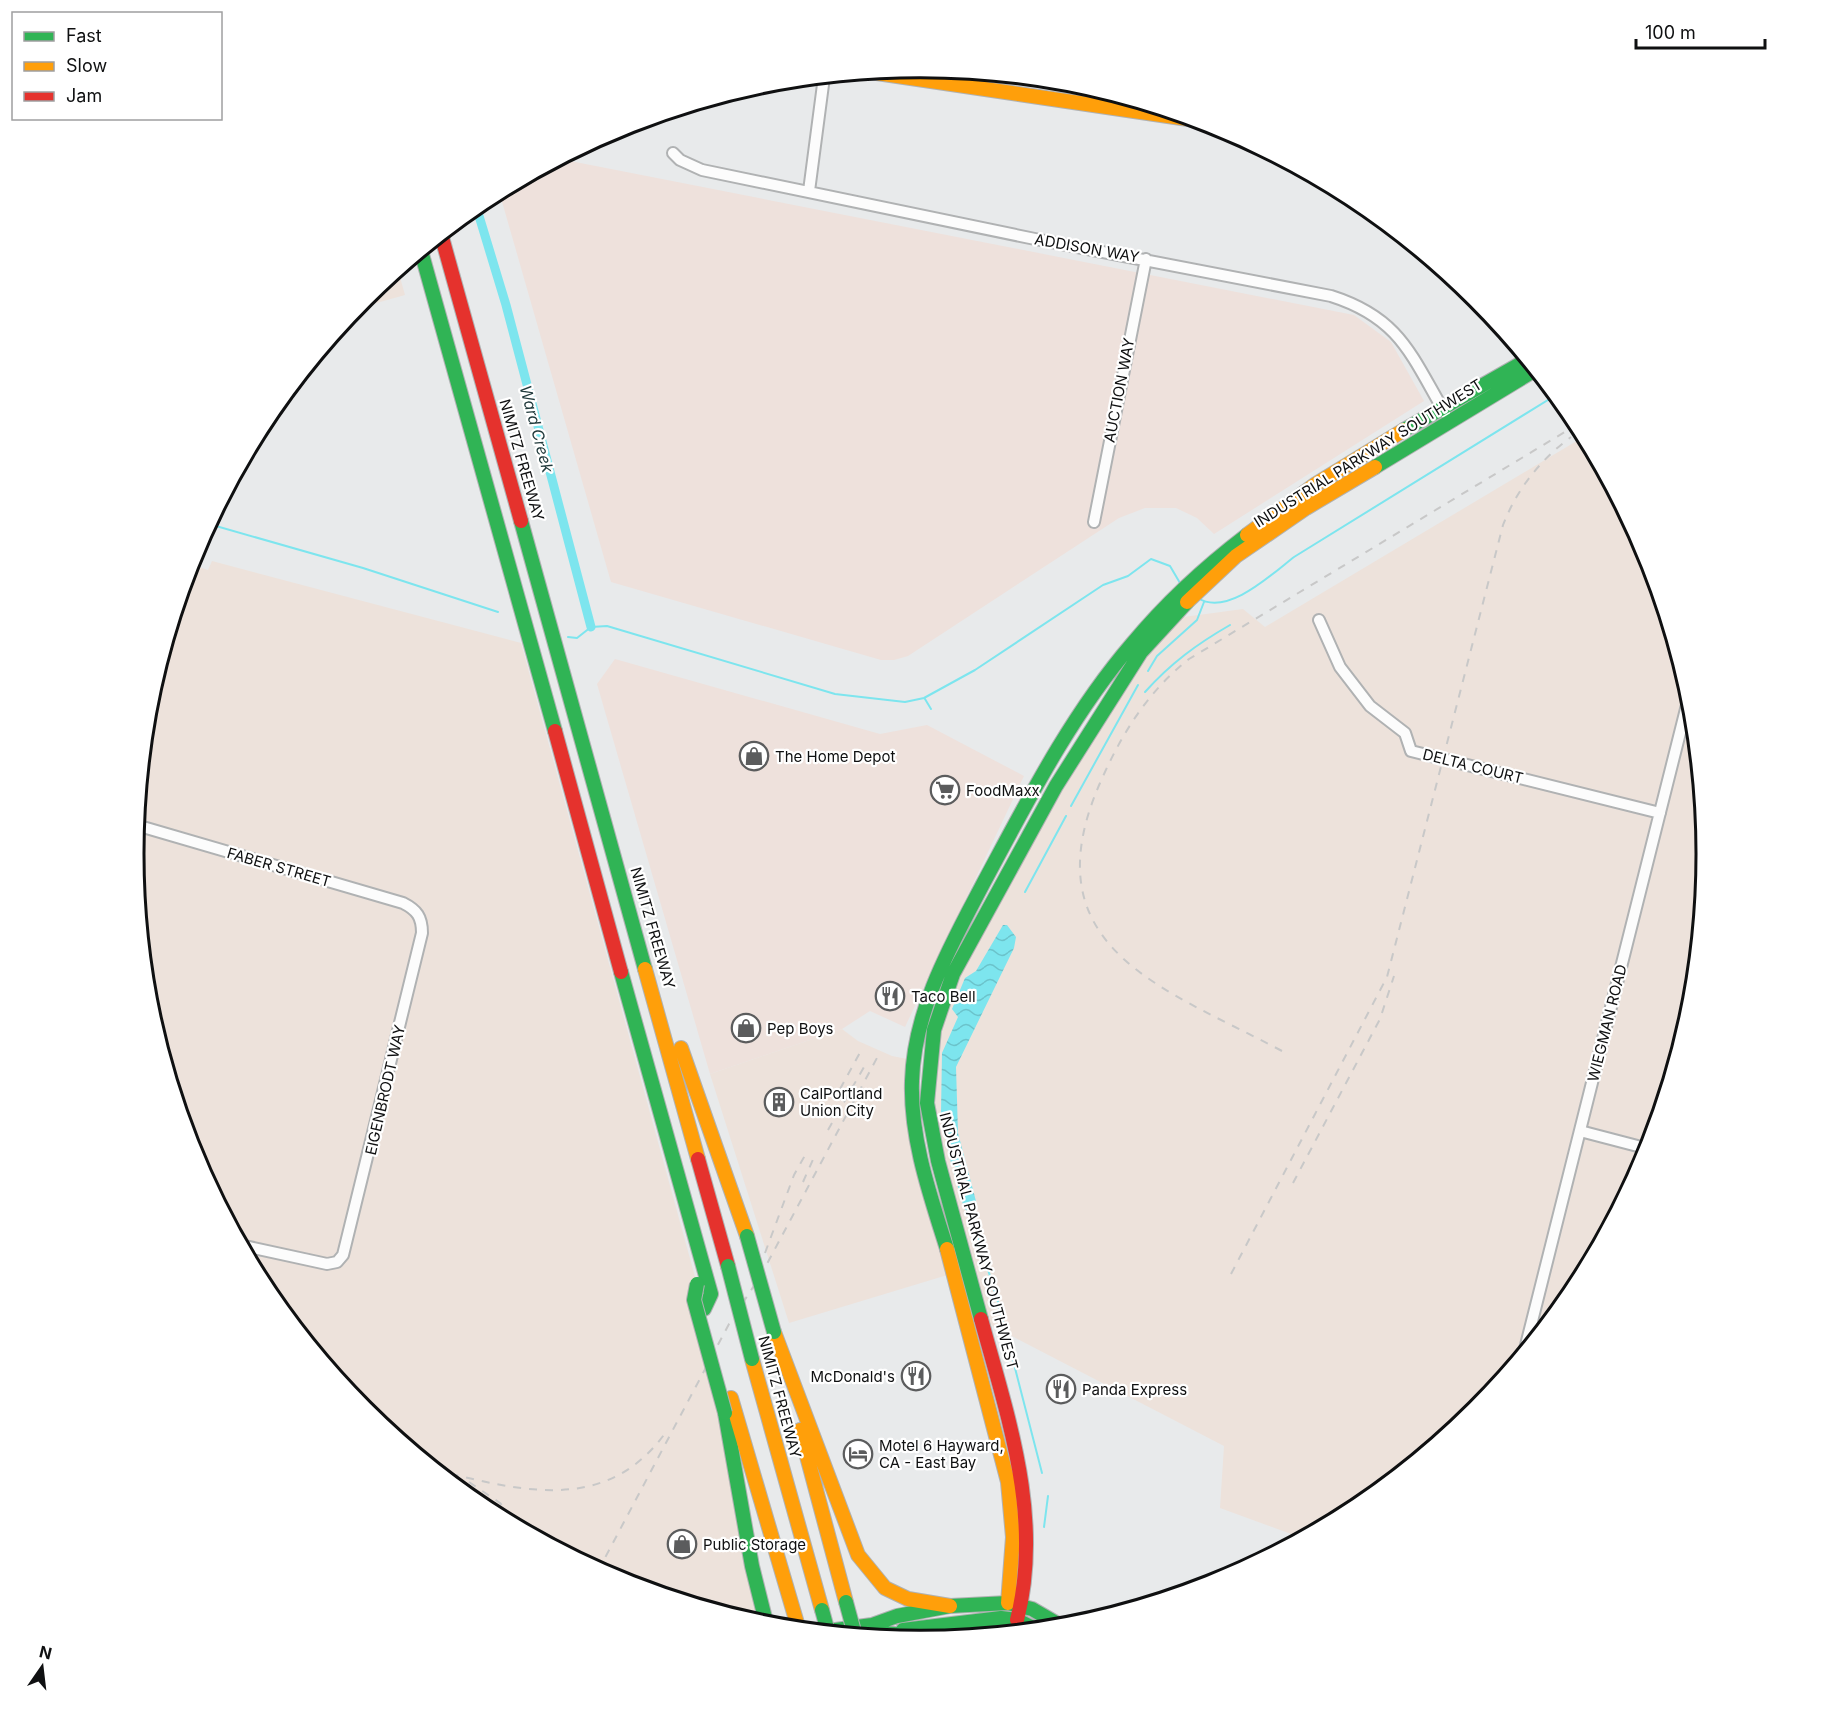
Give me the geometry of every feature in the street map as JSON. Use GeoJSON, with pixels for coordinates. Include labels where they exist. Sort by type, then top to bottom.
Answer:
{"type":"FeatureCollection","features":[{"type":"Feature","properties":{"kind":"main road"},"geometry":{"type":"LineString","coordinates":[[913,78],[1153,114]]}},
{"type":"Feature","properties":{"kind":"main road","name":"NIMITZ FREEWAY"},"geometry":{"type":"LineString","coordinates":[[443,241],[647,967],[826,1625]]}},
{"type":"Feature","properties":{"kind":"main road"},"geometry":{"type":"LineString","coordinates":[[434,249],[698,1196],[704,1215],[718,1226]]}},
{"type":"Feature","properties":{"kind":"main road"},"geometry":{"type":"LineString","coordinates":[[423,258],[711,1294],[704,1308]]}},
{"type":"Feature","properties":{"kind":"main road"},"geometry":{"type":"LineString","coordinates":[[414,266],[697,1284],[796,1620]]}},
{"type":"Feature","properties":{"kind":"main road","name":"INDUSTRIAL PARKWAY SOUTHWEST"},"geometry":{"type":"LineString","coordinates":[[1014,1604],[1013,1532],[1008,1486],[972,1337],[926,1179],[912,1108],[911,1073],[916,1039],[926,999],[1043,772],[1131,644],[1232,551],[1299,497],[1442,408],[1521,363]]}},
{"type":"Feature","properties":{"kind":"main road","name":"INDUSTRIAL PARKWAY SOUTHWEST"},"geometry":{"type":"LineString","coordinates":[[1232,551],[1529,374]]}},
{"type":"Feature","properties":{"kind":"main road","name":"INDUSTRIAL PARKWAY SOUTHWEST"},"geometry":{"type":"LineString","coordinates":[[1014,1604],[1028,1548],[1024,1488],[1012,1432],[930,1129],[927,1103],[934,1030],[953,974],[1056,786],[1164,616]]}},
{"type":"Feature","properties":{"kind":"main road"},"geometry":{"type":"LineString","coordinates":[[1043,772],[1056,786]]}},
{"type":"Feature","properties":{"kind":"main road"},"geometry":{"type":"LineString","coordinates":[[647,967],[662,984],[703,1116],[747,1236],[853,1627]]}},
{"type":"Feature","properties":{"kind":"main road"},"geometry":{"type":"LineString","coordinates":[[939,1222],[954,1223]]}},
{"type":"Feature","properties":{"kind":"main road"},"geometry":{"type":"LineString","coordinates":[[697,1284],[694,1300],[725,1413],[764,1615]]}},
{"type":"Feature","properties":{"kind":"main road"},"geometry":{"type":"LineString","coordinates":[[774,1332],[858,1555],[885,1588],[908,1599],[950,1606]]}},
{"type":"Feature","properties":{"kind":"main road"},"geometry":{"type":"LineString","coordinates":[[1014,1604],[1016,1625]]}},
{"type":"Feature","properties":{"kind":"main road"},"geometry":{"type":"LineString","coordinates":[[851,1627],[950,1606],[1014,1604],[1047,1620]]}},
{"type":"Feature","properties":{"kind":"main road"},"geometry":{"type":"LineString","coordinates":[[903,1630],[993,1618],[1013,1625]]}},
{"type":"Feature","properties":{"kind":"street"},"geometry":{"type":"LineString","coordinates":[[808,191],[823,85]]}},
{"type":"Feature","properties":{"kind":"street","name":"ADDISON WAY"},"geometry":{"type":"LineString","coordinates":[[673,153],[680,160],[702,170],[995,231],[1331,296],[1356,304],[1378,317],[1397,334],[1449,421]]}},
{"type":"Feature","properties":{"kind":"street","name":"AUCTION WAY"},"geometry":{"type":"LineString","coordinates":[[1094,522],[1146,259]]}},
{"type":"Feature","properties":{"kind":"street","name":"DELTA COURT"},"geometry":{"type":"LineString","coordinates":[[1319,620],[1340,667],[1370,706],[1405,733],[1411,751],[1660,813]]}},
{"type":"Feature","properties":{"kind":"street","name":"WIEGMAN ROAD"},"geometry":{"type":"LineString","coordinates":[[1528,1337],[1684,716]]}},
{"type":"Feature","properties":{"kind":"street","name":"FABER STREET"},"geometry":{"type":"LineString","coordinates":[[145,827],[403,903],[419,914]]}},
{"type":"Feature","properties":{"kind":"street","name":"EIGENBRODT WAY"},"geometry":{"type":"LineString","coordinates":[[251,1247],[318,1263],[336,1262],[348,1246],[419,947],[422,923],[419,914]]}},
{"type":"Feature","properties":{"kind":"street"},"geometry":{"type":"LineString","coordinates":[[1580,1131],[1639,1146]]}},
{"type":"Feature","properties":{"kind":"shaded area"},"geometry":{"type":"Polygon","coordinates":[[[571,161],[1354,315],[1391,342],[1424,401],[1214,534],[1197,518],[1176,508],[1145,508],[1119,518],[908,656],[894,660],[881,660],[611,582],[502,201],[571,161]]]}},
{"type":"Feature","properties":{"kind":"shaded area"},"geometry":{"type":"Polygon","coordinates":[[[400,278],[405,295],[372,304],[400,278]]]}},
{"type":"Feature","properties":{"kind":"shaded area"},"geometry":{"type":"Polygon","coordinates":[[[1577,441],[1616,511],[1655,605],[1682,703],[1695,804],[1695,905],[1682,1006],[1655,1104],[1637,1152],[1592,1243],[1566,1286],[1536,1327],[1469,1404],[1393,1471],[1293,1535],[1220,1508],[1224,1446],[981,1320],[938,1161],[931,1048],[953,974],[1056,786],[1169,619],[1243,609],[1265,627],[1577,441]]]}},
{"type":"Feature","properties":{"kind":"shaded area"},"geometry":{"type":"Polygon","coordinates":[[[212,561],[521,643],[697,1284],[765,1615],[719,1605],[623,1572],[532,1527],[447,1471],[371,1404],[304,1327],[274,1286],[224,1198],[203,1152],[170,1055],[158,1006],[145,905],[145,804],[158,703],[170,654],[199,567],[208,570],[212,561]]]}},
{"type":"Feature","properties":{"kind":"shaded area"},"geometry":{"type":"Polygon","coordinates":[[[615,659],[880,734],[927,725],[1024,776],[905,1027],[870,1011],[842,1029],[710,1074],[597,684],[615,659]]]}},
{"type":"Feature","properties":{"kind":"shaded area"},"geometry":{"type":"Polygon","coordinates":[[[842,1029],[858,1041],[892,1056],[912,1060],[912,1108],[954,1273],[789,1323],[710,1074],[842,1029]]]}},
{"type":"Feature","properties":{"kind":"water"},"geometry":{"type":"Polygon","coordinates":[[[1003,925],[1007,925],[1016,937],[1014,948],[956,1067],[958,1133],[977,1205],[976,1210],[968,1212],[964,1208],[954,1173],[956,1168],[951,1163],[942,1118],[938,1117],[941,1112],[942,1053],[958,1017],[952,1009],[965,978],[976,971],[1003,925]]]}},
{"type":"Feature","properties":{"kind":"waterway","name":"Ward Creek"},"geometry":{"type":"LineString","coordinates":[[479,216],[506,305],[591,627]]}},
{"type":"Feature","properties":{"kind":"waterway"},"geometry":{"type":"LineString","coordinates":[[1198,598],[1210,602],[1222,602],[1249,591],[1294,557],[1549,399]]}},
{"type":"Feature","properties":{"kind":"waterway","name":"Ward Creek"},"geometry":{"type":"LineString","coordinates":[[217,526],[363,568],[498,612]]}},
{"type":"Feature","properties":{"kind":"waterway"},"geometry":{"type":"LineString","coordinates":[[568,637],[577,638],[591,627],[607,626],[835,694],[905,702],[924,698],[975,670],[1103,585],[1128,576],[1151,559],[1170,566],[1180,583]]}},
{"type":"Feature","properties":{"kind":"waterway"},"geometry":{"type":"LineString","coordinates":[[1148,671],[1157,656],[1197,620],[1204,602]]}},
{"type":"Feature","properties":{"kind":"waterway"},"geometry":{"type":"LineString","coordinates":[[1145,692],[1185,655],[1230,625]]}},
{"type":"Feature","properties":{"kind":"waterway"},"geometry":{"type":"LineString","coordinates":[[1071,806],[1138,685]]}},
{"type":"Feature","properties":{"kind":"waterway"},"geometry":{"type":"LineString","coordinates":[[925,699],[931,709]]}},
{"type":"Feature","properties":{"kind":"waterway"},"geometry":{"type":"LineString","coordinates":[[1025,892],[1066,816]]}},
{"type":"Feature","properties":{"kind":"waterway"},"geometry":{"type":"LineString","coordinates":[[977,1234],[998,1302],[1042,1473]]}},
{"type":"Feature","properties":{"kind":"waterway"},"geometry":{"type":"LineString","coordinates":[[1044,1527],[1048,1496]]}},
{"type":"Feature","properties":{"kind":"railway"},"geometry":{"type":"LineString","coordinates":[[1282,1051],[1194,1006],[1154,982],[1120,955],[1095,924],[1081,886],[1082,839],[1108,765],[1126,731],[1148,700],[1189,659],[1570,429]]}},
{"type":"Feature","properties":{"kind":"railway"},"geometry":{"type":"LineString","coordinates":[[1231,1274],[1387,977],[1503,525],[1522,487],[1549,455],[1571,437]]}},
{"type":"Feature","properties":{"kind":"railway"},"geometry":{"type":"LineString","coordinates":[[1293,1183],[1380,1019],[1394,976]]}},
{"type":"Feature","properties":{"kind":"railway"},"geometry":{"type":"LineString","coordinates":[[840,1089],[863,1047]]}},
{"type":"Feature","properties":{"kind":"railway"},"geometry":{"type":"LineString","coordinates":[[602,1563],[729,1324],[761,1275],[878,1056]]}},
{"type":"Feature","properties":{"kind":"railway"},"geometry":{"type":"LineString","coordinates":[[828,1130],[864,1067]]}},
{"type":"Feature","properties":{"kind":"railway"},"geometry":{"type":"LineString","coordinates":[[765,1253],[794,1175],[808,1150]]}},
{"type":"Feature","properties":{"kind":"railway"},"geometry":{"type":"LineString","coordinates":[[803,1182],[815,1155]]}},
{"type":"Feature","properties":{"kind":"railway"},"geometry":{"type":"LineString","coordinates":[[451,1473],[529,1489],[559,1490],[588,1486],[616,1476],[642,1459],[666,1432]]}},
{"type":"Feature","properties":{"kind":"railway"},"geometry":{"type":"LineString","coordinates":[[469,1482],[500,1503],[508,1512]]}},
{"type":"Feature","properties":{"kind":"traffic: fast"},"geometry":{"type":"LineString","coordinates":[[423,258],[555,731]]}},
{"type":"Feature","properties":{"kind":"traffic: fast"},"geometry":{"type":"LineString","coordinates":[[1404,430],[1521,364]]}},
{"type":"Feature","properties":{"kind":"traffic: fast"},"geometry":{"type":"LineString","coordinates":[[1375,467],[1529,374]]}},
{"type":"Feature","properties":{"kind":"traffic: fast"},"geometry":{"type":"LineString","coordinates":[[521,521],[645,969]]}},
{"type":"Feature","properties":{"kind":"traffic: fast"},"geometry":{"type":"LineString","coordinates":[[947,1249],[922,1166],[912,1102],[914,1054],[919,1028],[936,978],[1017,820],[1089,700],[1158,614],[1201,573],[1247,535]]}},
{"type":"Feature","properties":{"kind":"traffic: fast"},"geometry":{"type":"LineString","coordinates":[[981,1319],[938,1161],[927,1103],[934,1030],[953,974],[1056,786],[1141,652],[1187,602]]}},
{"type":"Feature","properties":{"kind":"traffic: fast"},"geometry":{"type":"LineString","coordinates":[[621,972],[711,1294],[704,1309]]}},
{"type":"Feature","properties":{"kind":"traffic: fast"},"geometry":{"type":"LineString","coordinates":[[747,1236],[774,1332]]}},
{"type":"Feature","properties":{"kind":"traffic: fast"},"geometry":{"type":"LineString","coordinates":[[728,1266],[752,1359]]}},
{"type":"Feature","properties":{"kind":"traffic: fast"},"geometry":{"type":"LineString","coordinates":[[697,1284],[694,1300],[725,1413]]}},
{"type":"Feature","properties":{"kind":"traffic: fast"},"geometry":{"type":"LineString","coordinates":[[725,1413],[752,1566],[764,1615]]}},
{"type":"Feature","properties":{"kind":"traffic: fast"},"geometry":{"type":"LineString","coordinates":[[846,1602],[853,1627]]}},
{"type":"Feature","properties":{"kind":"traffic: fast"},"geometry":{"type":"LineString","coordinates":[[854,1627],[872,1625],[897,1616],[950,1606],[1008,1603],[1032,1609],[1050,1619]]}},
{"type":"Feature","properties":{"kind":"traffic: fast"},"geometry":{"type":"LineString","coordinates":[[822,1610],[826,1625]]}},
{"type":"Feature","properties":{"kind":"traffic: fast"},"geometry":{"type":"LineString","coordinates":[[903,1630],[1001,1618],[1024,1624]]}},
{"type":"Feature","properties":{"kind":"traffic: fast"},"geometry":{"type":"LineString","coordinates":[[1016,1624],[1017,1620]]}},
{"type":"Feature","properties":{"kind":"traffic: slow"},"geometry":{"type":"LineString","coordinates":[[913,78],[1153,114]]}},
{"type":"Feature","properties":{"kind":"traffic: slow"},"geometry":{"type":"LineString","coordinates":[[1247,535],[1316,484],[1404,430]]}},
{"type":"Feature","properties":{"kind":"traffic: slow"},"geometry":{"type":"LineString","coordinates":[[1187,602],[1236,556],[1306,508],[1375,467]]}},
{"type":"Feature","properties":{"kind":"traffic: slow"},"geometry":{"type":"LineString","coordinates":[[645,969],[698,1159]]}},
{"type":"Feature","properties":{"kind":"traffic: slow"},"geometry":{"type":"LineString","coordinates":[[681,1048],[747,1236]]}},
{"type":"Feature","properties":{"kind":"traffic: slow"},"geometry":{"type":"LineString","coordinates":[[947,1249],[1008,1482],[1013,1537],[1008,1603]]}},
{"type":"Feature","properties":{"kind":"traffic: slow"},"geometry":{"type":"LineString","coordinates":[[774,1332],[858,1555],[885,1588],[908,1599],[950,1606]]}},
{"type":"Feature","properties":{"kind":"traffic: slow"},"geometry":{"type":"LineString","coordinates":[[752,1359],[822,1610]]}},
{"type":"Feature","properties":{"kind":"traffic: slow"},"geometry":{"type":"LineString","coordinates":[[731,1398],[796,1620]]}},
{"type":"Feature","properties":{"kind":"traffic: slow"},"geometry":{"type":"LineString","coordinates":[[800,1430],[846,1602]]}},
{"type":"Feature","properties":{"kind":"traffic: jam"},"geometry":{"type":"LineString","coordinates":[[443,241],[521,521]]}},
{"type":"Feature","properties":{"kind":"traffic: jam"},"geometry":{"type":"LineString","coordinates":[[555,731],[621,972]]}},
{"type":"Feature","properties":{"kind":"traffic: jam"},"geometry":{"type":"LineString","coordinates":[[698,1159],[728,1266]]}},
{"type":"Feature","properties":{"kind":"traffic: jam"},"geometry":{"type":"LineString","coordinates":[[981,1319],[1011,1431],[1024,1506],[1026,1543],[1024,1582],[1017,1620]]}},
{"type":"Feature","properties":{"kind":"place","name":"The Home Depot"},"geometry":{"type":"Point","coordinates":[754,756]}},
{"type":"Feature","properties":{"kind":"place","name":"FoodMaxx"},"geometry":{"type":"Point","coordinates":[945,790]}},
{"type":"Feature","properties":{"kind":"place","name":"Taco Bell"},"geometry":{"type":"Point","coordinates":[890,996]}},
{"type":"Feature","properties":{"kind":"place","name":"Pep Boys"},"geometry":{"type":"Point","coordinates":[746,1028]}},
{"type":"Feature","properties":{"kind":"place","name":"CalPortland Union City"},"geometry":{"type":"Point","coordinates":[779,1102]}},
{"type":"Feature","properties":{"kind":"place","name":"McDonald's"},"geometry":{"type":"Point","coordinates":[916,1376]}},
{"type":"Feature","properties":{"kind":"place","name":"Panda Express"},"geometry":{"type":"Point","coordinates":[1061,1389]}},
{"type":"Feature","properties":{"kind":"place","name":"Motel 6 Hayward, CA - East Bay"},"geometry":{"type":"Point","coordinates":[858,1454]}},
{"type":"Feature","properties":{"kind":"place","name":"Public Storage"},"geometry":{"type":"Point","coordinates":[682,1544]}}]}
